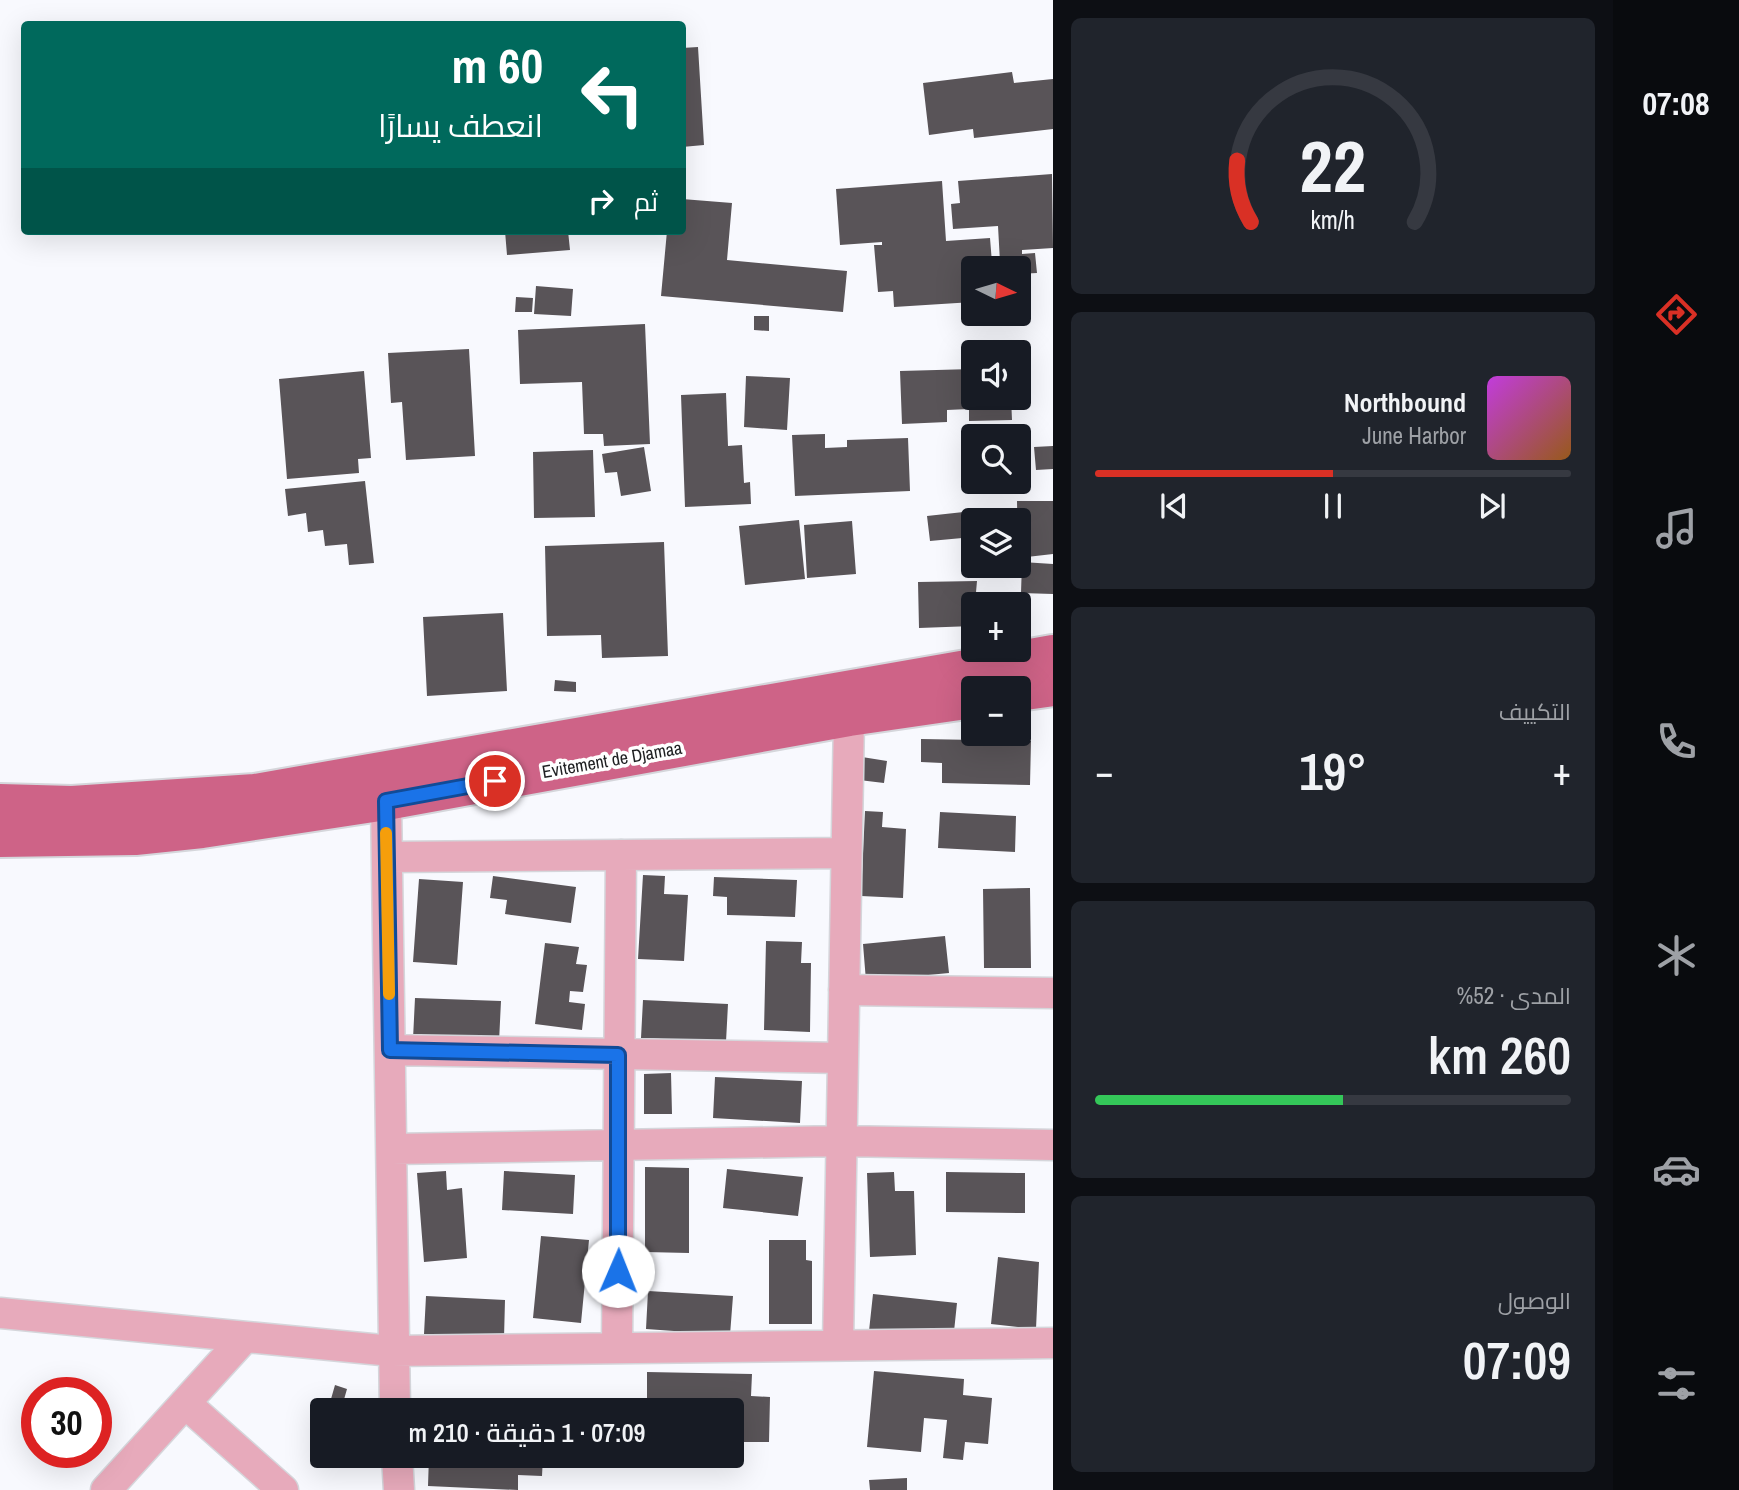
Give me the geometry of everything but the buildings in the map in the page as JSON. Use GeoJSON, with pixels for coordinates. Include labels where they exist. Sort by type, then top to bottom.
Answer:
{"type":"FeatureCollection","features":[{"type":"Feature","properties":{"kind":"main road"},"geometry":{"type":"LineString","coordinates":[[0,803],[72,805],[255,793],[1053,654]]}},
{"type":"Feature","properties":{"kind":"main road"},"geometry":{"type":"LineString","coordinates":[[1031,690],[1053,687]]}},
{"type":"Feature","properties":{"kind":"main road","name":"Evitement de Djamaa"},"geometry":{"type":"LineString","coordinates":[[0,838],[135,836],[202,829],[386,801],[849,717],[961,701]]}},
{"type":"Feature","properties":{"kind":"street"},"geometry":{"type":"LineString","coordinates":[[838,1345],[849,717]]}},
{"type":"Feature","properties":{"kind":"street"},"geometry":{"type":"LineString","coordinates":[[386,801],[394,1398]]}},
{"type":"Feature","properties":{"kind":"street"},"geometry":{"type":"LineString","coordinates":[[387,857],[846,853]]}},
{"type":"Feature","properties":{"kind":"street"},"geometry":{"type":"LineString","coordinates":[[617,1348],[621,855]]}},
{"type":"Feature","properties":{"kind":"street"},"geometry":{"type":"LineString","coordinates":[[844,990],[1053,993]]}},
{"type":"Feature","properties":{"kind":"street"},"geometry":{"type":"LineString","coordinates":[[390,1050],[843,1058]]}},
{"type":"Feature","properties":{"kind":"street"},"geometry":{"type":"LineString","coordinates":[[392,1149],[619,1143],[1053,1145]]}},
{"type":"Feature","properties":{"kind":"street"},"geometry":{"type":"LineString","coordinates":[[0,1313],[392,1351],[1053,1343]]}},
{"type":"Feature","properties":{"kind":"street"},"geometry":{"type":"LineString","coordinates":[[106,1490],[245,1337]]}},
{"type":"Feature","properties":{"kind":"street"},"geometry":{"type":"LineString","coordinates":[[185,1403],[283,1490]]}},
{"type":"Feature","properties":{"kind":"street"},"geometry":{"type":"LineString","coordinates":[[398,1468],[399,1490]]}},
{"type":"Feature","properties":{"kind":"slow traffic"},"geometry":{"type":"LineString","coordinates":[[386,833],[389,994]]}},
{"type":"Feature","properties":{"kind":"route"},"geometry":{"type":"LineString","coordinates":[[495,781],[386,801],[390,1050],[618,1055],[618,1271]]}}]}
